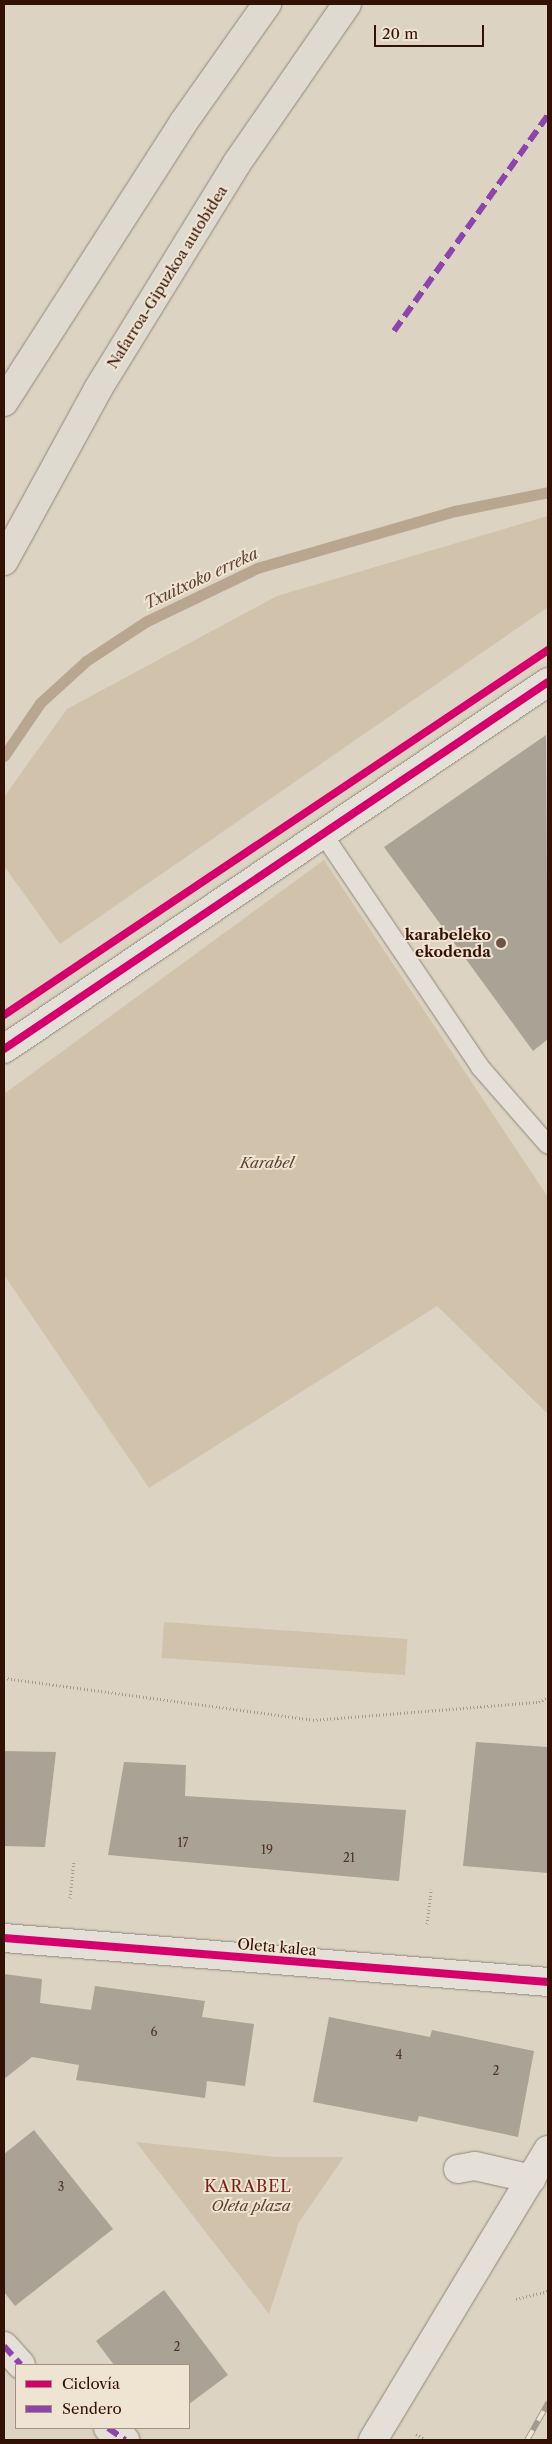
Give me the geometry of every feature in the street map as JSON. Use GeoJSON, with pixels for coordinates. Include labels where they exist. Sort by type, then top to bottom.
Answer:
{"type":"FeatureCollection","features":[{"type":"Feature","properties":{"kind":"highway"},"geometry":{"type":"LineString","coordinates":[[4,402],[182,123],[267,4]]}},
{"type":"Feature","properties":{"kind":"highway","name":"Nafarroa-Gipuzkoa autobidea"},"geometry":{"type":"LineString","coordinates":[[4,560],[98,389],[237,163],[347,4]]}},
{"type":"Feature","properties":{"kind":"street"},"geometry":{"type":"LineString","coordinates":[[4,1049],[321,831],[548,682]]}},
{"type":"Feature","properties":{"kind":"street","name":"Oleta kalea"},"geometry":{"type":"LineString","coordinates":[[4,1938],[548,1982]]}},
{"type":"Feature","properties":{"kind":"street"},"geometry":{"type":"LineString","coordinates":[[373,2440],[420,2356],[532,2179],[548,2150]]}},
{"type":"Feature","properties":{"kind":"street"},"geometry":{"type":"LineString","coordinates":[[458,2169],[475,2166],[532,2179]]}},
{"type":"Feature","properties":{"kind":"street"},"geometry":{"type":"LineString","coordinates":[[4,2346],[20,2364]]}},
{"type":"Feature","properties":{"kind":"street"},"geometry":{"type":"LineString","coordinates":[[109,2429],[125,2440]]}},
{"type":"Feature","properties":{"kind":"lane"},"geometry":{"type":"LineString","coordinates":[[321,831],[480,1067],[548,1145]]}},
{"type":"Feature","properties":{"kind":"path"},"geometry":{"type":"LineString","coordinates":[[4,1678],[313,1720],[539,1702],[548,1697]]}},
{"type":"Feature","properties":{"kind":"path"},"geometry":{"type":"LineString","coordinates":[[70,1898],[74,1862]]}},
{"type":"Feature","properties":{"kind":"path"},"geometry":{"type":"LineString","coordinates":[[427,1924],[431,1889]]}},
{"type":"Feature","properties":{"kind":"path"},"geometry":{"type":"LineString","coordinates":[[516,2299],[548,2290]]}},
{"type":"Feature","properties":{"kind":"green space"},"geometry":{"type":"Polygon","coordinates":[[[548,516],[548,607],[60,944],[4,866],[4,797],[67,709],[277,596],[548,516]]]}},
{"type":"Feature","properties":{"kind":"green space","name":"Karabel"},"geometry":{"type":"Polygon","coordinates":[[[324,860],[548,1197],[548,1414],[437,1306],[149,1488],[4,1275],[4,1094],[324,860]]]}},
{"type":"Feature","properties":{"kind":"green space"},"geometry":{"type":"Polygon","coordinates":[[[164,1622],[407,1639],[405,1675],[161,1658],[164,1622]]]}},
{"type":"Feature","properties":{"kind":"green space","name":"Oleta plaza"},"geometry":{"type":"Polygon","coordinates":[[[136,2142],[276,2157],[344,2157],[299,2222],[269,2314],[136,2142]]]}},
{"type":"Feature","properties":{"kind":"building","name":"karabeleko ekodenda"},"geometry":{"type":"Polygon","coordinates":[[[546,735],[548,1039],[533,1051],[384,847],[546,735]]]}},
{"type":"Feature","properties":{"kind":"building"},"geometry":{"type":"Polygon","coordinates":[[[476,1742],[548,1747],[548,1873],[463,1866],[476,1742]]]}},
{"type":"Feature","properties":{"kind":"building"},"geometry":{"type":"Polygon","coordinates":[[[4,1751],[56,1752],[45,1847],[4,1846],[4,1751]]]}},
{"type":"Feature","properties":{"kind":"building"},"geometry":{"type":"Polygon","coordinates":[[[124,1762],[186,1765],[185,1796],[406,1810],[399,1881],[108,1855],[124,1762]]]}},
{"type":"Feature","properties":{"kind":"building"},"geometry":{"type":"Polygon","coordinates":[[[4,1974],[42,1979],[40,2003],[91,2010],[95,1986],[205,2001],[202,2017],[254,2024],[245,2086],[207,2081],[205,2098],[76,2080],[79,2065],[32,2057],[4,2079],[4,1974]]]}},
{"type":"Feature","properties":{"kind":"building"},"geometry":{"type":"Polygon","coordinates":[[[329,2017],[430,2037],[432,2030],[534,2051],[518,2137],[419,2116],[417,2122],[313,2102],[329,2017]]]}},
{"type":"Feature","properties":{"kind":"building"},"geometry":{"type":"Polygon","coordinates":[[[34,2130],[113,2229],[15,2306],[4,2292],[4,2154],[34,2130]]]}},
{"type":"Feature","properties":{"kind":"building"},"geometry":{"type":"Polygon","coordinates":[[[164,2290],[228,2375],[190,2403],[190,2364],[113,2364],[96,2341],[164,2290]]]}},
{"type":"Feature","properties":{"kind":"waterway","name":"Txuitxoko erreka"},"geometry":{"type":"LineString","coordinates":[[4,756],[40,703],[86,661],[147,621],[257,568],[455,511],[548,492]]}},
{"type":"Feature","properties":{"kind":"railway"},"geometry":{"type":"LineString","coordinates":[[527,2440],[548,2403]]}},
{"type":"Feature","properties":{"kind":"marked path"},"geometry":{"type":"LineString","coordinates":[[394,331],[548,115]]}},
{"type":"Feature","properties":{"kind":"marked path"},"geometry":{"type":"LineString","coordinates":[[4,2346],[20,2364]]}},
{"type":"Feature","properties":{"kind":"marked path"},"geometry":{"type":"LineString","coordinates":[[109,2429],[125,2440]]}},
{"type":"Feature","properties":{"kind":"cycle path"},"geometry":{"type":"LineString","coordinates":[[4,1015],[548,650]]}},
{"type":"Feature","properties":{"kind":"cycle path"},"geometry":{"type":"LineString","coordinates":[[4,1049],[548,682]]}},
{"type":"Feature","properties":{"kind":"cycle path"},"geometry":{"type":"LineString","coordinates":[[4,1938],[548,1982]]}},
{"type":"Feature","properties":{"kind":"place","name":"karabeleko ekodenda"},"geometry":{"type":"Point","coordinates":[501,943]}},
{"type":"Feature","properties":{"kind":"district","name":"KARABEL"},"geometry":{"type":"Point","coordinates":[248,2186]}}]}
